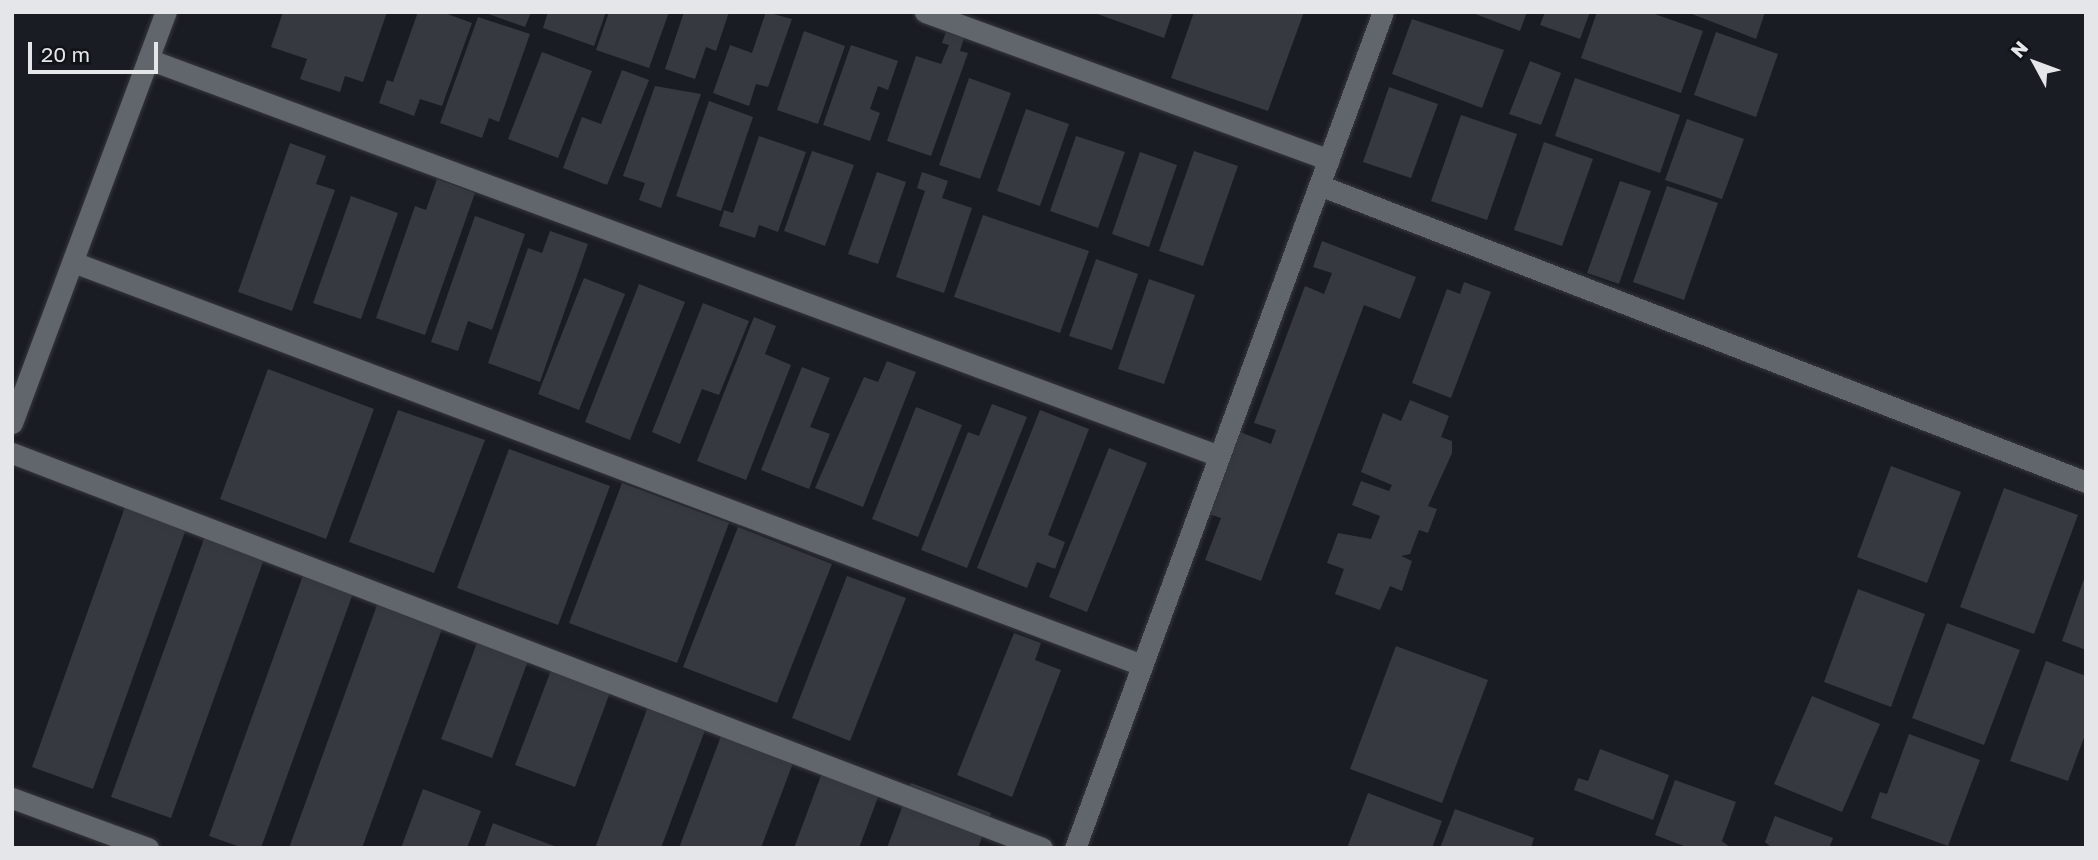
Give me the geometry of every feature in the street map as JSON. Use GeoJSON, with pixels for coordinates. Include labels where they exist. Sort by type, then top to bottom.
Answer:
{"type":"FeatureCollection","features":[{"type":"Feature","properties":{"kind":"street"},"geometry":{"type":"LineString","coordinates":[[12,423],[166,12]]}},
{"type":"Feature","properties":{"kind":"street"},"geometry":{"type":"LineString","coordinates":[[925,12],[1329,160]]}},
{"type":"Feature","properties":{"kind":"street"},"geometry":{"type":"LineString","coordinates":[[1074,848],[1383,12]]}},
{"type":"Feature","properties":{"kind":"street"},"geometry":{"type":"LineString","coordinates":[[148,59],[1219,456]]}},
{"type":"Feature","properties":{"kind":"street"},"geometry":{"type":"LineString","coordinates":[[1319,185],[2086,482]]}},
{"type":"Feature","properties":{"kind":"street"},"geometry":{"type":"LineString","coordinates":[[73,262],[1142,665]]}},
{"type":"Feature","properties":{"kind":"street"},"geometry":{"type":"LineString","coordinates":[[12,453],[1042,848]]}},
{"type":"Feature","properties":{"kind":"street"},"geometry":{"type":"LineString","coordinates":[[12,798],[148,848]]}},
{"type":"Feature","properties":{"kind":"building"},"geometry":{"type":"Polygon","coordinates":[[[283,12],[387,12],[363,82],[345,76],[340,92],[300,79],[307,59],[271,47],[283,12]]]}},
{"type":"Feature","properties":{"kind":"building"},"geometry":{"type":"Polygon","coordinates":[[[418,12],[442,12],[472,23],[442,106],[420,99],[414,116],[379,103],[387,80],[393,82],[418,12]]]}},
{"type":"Feature","properties":{"kind":"building"},"geometry":{"type":"Polygon","coordinates":[[[483,12],[531,12],[525,27],[483,12]]]}},
{"type":"Feature","properties":{"kind":"building"},"geometry":{"type":"Polygon","coordinates":[[[548,12],[606,12],[594,46],[543,28],[548,12]]]}},
{"type":"Feature","properties":{"kind":"building"},"geometry":{"type":"Polygon","coordinates":[[[609,12],[669,12],[649,68],[596,50],[609,12]]]}},
{"type":"Feature","properties":{"kind":"building"},"geometry":{"type":"Polygon","coordinates":[[[684,12],[729,12],[716,51],[706,47],[695,79],[665,69],[684,12]]]}},
{"type":"Feature","properties":{"kind":"building"},"geometry":{"type":"Polygon","coordinates":[[[766,12],[792,19],[768,87],[756,84],[749,106],[713,93],[730,45],[752,53],[766,12]]]}},
{"type":"Feature","properties":{"kind":"building"},"geometry":{"type":"Polygon","coordinates":[[[1092,12],[1173,12],[1164,38],[1092,12]]]}},
{"type":"Feature","properties":{"kind":"building"},"geometry":{"type":"Polygon","coordinates":[[[1194,12],[1304,12],[1268,111],[1171,78],[1194,12]]]}},
{"type":"Feature","properties":{"kind":"building"},"geometry":{"type":"Polygon","coordinates":[[[1470,12],[1527,12],[1520,31],[1470,12]]]}},
{"type":"Feature","properties":{"kind":"building"},"geometry":{"type":"Polygon","coordinates":[[[1545,12],[1590,12],[1580,39],[1540,25],[1545,12]]]}},
{"type":"Feature","properties":{"kind":"building"},"geometry":{"type":"Polygon","coordinates":[[[1597,12],[1649,12],[1703,31],[1681,93],[1581,58],[1597,12]]]}},
{"type":"Feature","properties":{"kind":"building"},"geometry":{"type":"Polygon","coordinates":[[[1687,12],[1765,12],[1756,39],[1687,12]]]}},
{"type":"Feature","properties":{"kind":"building"},"geometry":{"type":"Polygon","coordinates":[[[478,17],[530,34],[499,122],[489,118],[482,138],[440,123],[478,17]]]}},
{"type":"Feature","properties":{"kind":"building"},"geometry":{"type":"Polygon","coordinates":[[[1412,19],[1504,50],[1482,108],[1392,74],[1412,19]]]}},
{"type":"Feature","properties":{"kind":"building"},"geometry":{"type":"Polygon","coordinates":[[[804,31],[845,46],[818,124],[777,110],[804,31]]]}},
{"type":"Feature","properties":{"kind":"building"},"geometry":{"type":"Polygon","coordinates":[[[946,32],[964,38],[960,51],[968,53],[931,156],[887,141],[916,56],[941,64],[949,45],[942,43],[946,32]]]}},
{"type":"Feature","properties":{"kind":"building"},"geometry":{"type":"Polygon","coordinates":[[[1716,32],[1778,54],[1756,117],[1694,95],[1716,32]]]}},
{"type":"Feature","properties":{"kind":"building"},"geometry":{"type":"Polygon","coordinates":[[[851,45],[898,61],[888,90],[878,86],[870,109],[880,113],[870,141],[823,125],[851,45]]]}},
{"type":"Feature","properties":{"kind":"building"},"geometry":{"type":"Polygon","coordinates":[[[542,52],[592,71],[558,158],[508,139],[542,52]]]}},
{"type":"Feature","properties":{"kind":"building"},"geometry":{"type":"Polygon","coordinates":[[[1530,61],[1561,73],[1541,125],[1509,114],[1530,61]]]}},
{"type":"Feature","properties":{"kind":"building"},"geometry":{"type":"Polygon","coordinates":[[[622,70],[649,80],[607,185],[563,168],[582,117],[601,124],[622,70]]]}},
{"type":"Feature","properties":{"kind":"building"},"geometry":{"type":"Polygon","coordinates":[[[969,78],[1011,93],[980,179],[939,165],[969,78]]]}},
{"type":"Feature","properties":{"kind":"building"},"geometry":{"type":"Polygon","coordinates":[[[1575,78],[1680,115],[1660,173],[1555,136],[1575,78]]]}},
{"type":"Feature","properties":{"kind":"building"},"geometry":{"type":"Polygon","coordinates":[[[655,86],[701,94],[661,208],[639,200],[645,183],[623,176],[655,86]]]}},
{"type":"Feature","properties":{"kind":"building"},"geometry":{"type":"Polygon","coordinates":[[[1389,87],[1438,104],[1411,178],[1363,162],[1389,87]]]}},
{"type":"Feature","properties":{"kind":"building"},"geometry":{"type":"Polygon","coordinates":[[[709,101],[753,117],[721,211],[676,196],[709,101]]]}},
{"type":"Feature","properties":{"kind":"building"},"geometry":{"type":"Polygon","coordinates":[[[1026,109],[1069,124],[1040,206],[997,191],[1026,109]]]}},
{"type":"Feature","properties":{"kind":"building"},"geometry":{"type":"Polygon","coordinates":[[[1461,115],[1517,134],[1487,220],[1431,201],[1461,115]]]}},
{"type":"Feature","properties":{"kind":"building"},"geometry":{"type":"Polygon","coordinates":[[[1687,119],[1744,139],[1722,199],[1665,180],[1687,119]]]}},
{"type":"Feature","properties":{"kind":"building"},"geometry":{"type":"Polygon","coordinates":[[[759,136],[806,152],[778,232],[759,225],[755,238],[719,226],[724,210],[733,213],[759,136]]]}},
{"type":"Feature","properties":{"kind":"building"},"geometry":{"type":"Polygon","coordinates":[[[1076,136],[1125,152],[1098,228],[1050,211],[1076,136]]]}},
{"type":"Feature","properties":{"kind":"building"},"geometry":{"type":"Polygon","coordinates":[[[1544,142],[1593,159],[1562,246],[1514,230],[1544,142]]]}},
{"type":"Feature","properties":{"kind":"building"},"geometry":{"type":"Polygon","coordinates":[[[290,143],[326,156],[316,184],[335,190],[292,311],[238,292],[290,143]]]}},
{"type":"Feature","properties":{"kind":"building"},"geometry":{"type":"Polygon","coordinates":[[[812,151],[854,165],[825,246],[784,231],[812,151]]]}},
{"type":"Feature","properties":{"kind":"building"},"geometry":{"type":"Polygon","coordinates":[[[1194,151],[1238,166],[1203,266],[1159,251],[1194,151]]]}},
{"type":"Feature","properties":{"kind":"building"},"geometry":{"type":"Polygon","coordinates":[[[1140,152],[1177,165],[1149,247],[1112,234],[1140,152]]]}},
{"type":"Feature","properties":{"kind":"building"},"geometry":{"type":"Polygon","coordinates":[[[877,172],[906,182],[878,264],[848,254],[877,172]]]}},
{"type":"Feature","properties":{"kind":"building"},"geometry":{"type":"Polygon","coordinates":[[[922,172],[948,181],[942,198],[972,208],[944,293],[896,277],[925,191],[917,188],[922,172]]]}},
{"type":"Feature","properties":{"kind":"building"},"geometry":{"type":"Polygon","coordinates":[[[437,179],[475,193],[425,335],[376,318],[415,206],[426,210],[437,179]]]}},
{"type":"Feature","properties":{"kind":"building"},"geometry":{"type":"Polygon","coordinates":[[[1620,181],[1651,191],[1619,284],[1587,273],[1620,181]]]}},
{"type":"Feature","properties":{"kind":"building"},"geometry":{"type":"Polygon","coordinates":[[[1667,186],[1718,203],[1684,300],[1633,282],[1667,186]]]}},
{"type":"Feature","properties":{"kind":"building"},"geometry":{"type":"Polygon","coordinates":[[[351,196],[398,213],[361,319],[313,303],[351,196]]]}},
{"type":"Feature","properties":{"kind":"building"},"geometry":{"type":"Polygon","coordinates":[[[983,215],[1089,251],[1060,333],[954,297],[983,215]]]}},
{"type":"Feature","properties":{"kind":"building"},"geometry":{"type":"Polygon","coordinates":[[[475,216],[525,234],[492,330],[468,321],[458,351],[431,342],[475,216]]]}},
{"type":"Feature","properties":{"kind":"building"},"geometry":{"type":"Polygon","coordinates":[[[550,231],[588,244],[540,382],[488,363],[528,248],[542,253],[550,231]]]}},
{"type":"Feature","properties":{"kind":"building"},"geometry":{"type":"Polygon","coordinates":[[[1322,241],[1416,277],[1400,319],[1364,305],[1261,581],[1205,560],[1221,518],[1209,514],[1240,432],[1271,444],[1276,430],[1254,423],[1305,286],[1324,294],[1332,273],[1313,267],[1322,241]]]}},
{"type":"Feature","properties":{"kind":"building"},"geometry":{"type":"Polygon","coordinates":[[[1096,259],[1138,274],[1112,350],[1069,336],[1096,259]]]}},
{"type":"Feature","properties":{"kind":"building"},"geometry":{"type":"Polygon","coordinates":[[[584,278],[625,294],[579,410],[538,394],[584,278]]]}},
{"type":"Feature","properties":{"kind":"building"},"geometry":{"type":"Polygon","coordinates":[[[1149,279],[1195,295],[1164,384],[1118,369],[1149,279]]]}},
{"type":"Feature","properties":{"kind":"building"},"geometry":{"type":"Polygon","coordinates":[[[1464,282],[1491,292],[1451,398],[1412,383],[1447,289],[1460,294],[1464,282]]]}},
{"type":"Feature","properties":{"kind":"building"},"geometry":{"type":"Polygon","coordinates":[[[639,284],[685,302],[630,440],[585,422],[639,284]]]}},
{"type":"Feature","properties":{"kind":"building"},"geometry":{"type":"Polygon","coordinates":[[[703,303],[749,321],[719,395],[702,389],[680,444],[652,432],[703,303]]]}},
{"type":"Feature","properties":{"kind":"building"},"geometry":{"type":"Polygon","coordinates":[[[754,317],[776,326],[765,354],[791,365],[746,480],[697,461],[754,317]]]}},
{"type":"Feature","properties":{"kind":"building"},"geometry":{"type":"Polygon","coordinates":[[[887,361],[916,372],[863,507],[815,488],[864,377],[878,382],[887,361]]]}},
{"type":"Feature","properties":{"kind":"building"},"geometry":{"type":"Polygon","coordinates":[[[802,367],[830,378],[810,427],[830,434],[809,489],[761,470],[802,367]]]}},
{"type":"Feature","properties":{"kind":"building"},"geometry":{"type":"Polygon","coordinates":[[[268,369],[374,409],[326,539],[220,499],[268,369]]]}},
{"type":"Feature","properties":{"kind":"building"},"geometry":{"type":"Polygon","coordinates":[[[1410,400],[1449,416],[1441,437],[1452,441],[1452,453],[1428,506],[1437,509],[1428,533],[1419,530],[1410,554],[1401,556],[1412,561],[1402,591],[1390,586],[1380,610],[1335,594],[1344,569],[1327,563],[1338,533],[1371,539],[1380,516],[1352,505],[1361,481],[1389,491],[1392,485],[1361,472],[1383,413],[1401,421],[1410,400]]]}},
{"type":"Feature","properties":{"kind":"building"},"geometry":{"type":"Polygon","coordinates":[[[992,404],[1027,417],[967,568],[921,550],[968,432],[979,436],[992,404]]]}},
{"type":"Feature","properties":{"kind":"building"},"geometry":{"type":"Polygon","coordinates":[[[916,407],[962,425],[918,537],[872,519],[916,407]]]}},
{"type":"Feature","properties":{"kind":"building"},"geometry":{"type":"Polygon","coordinates":[[[398,410],[485,440],[434,573],[349,542],[398,410]]]}},
{"type":"Feature","properties":{"kind":"building"},"geometry":{"type":"Polygon","coordinates":[[[1040,410],[1089,429],[1048,535],[1065,542],[1055,569],[1037,562],[1027,588],[977,568],[1040,410]]]}},
{"type":"Feature","properties":{"kind":"building"},"geometry":{"type":"Polygon","coordinates":[[[1109,448],[1147,463],[1087,612],[1049,597],[1109,448]]]}},
{"type":"Feature","properties":{"kind":"building"},"geometry":{"type":"Polygon","coordinates":[[[509,449],[610,486],[558,625],[457,588],[509,449]]]}},
{"type":"Feature","properties":{"kind":"building"},"geometry":{"type":"Polygon","coordinates":[[[1891,466],[1961,492],[1927,583],[1857,557],[1891,466]]]}},
{"type":"Feature","properties":{"kind":"building"},"geometry":{"type":"Polygon","coordinates":[[[622,483],[729,523],[677,663],[569,623],[622,483]]]}},
{"type":"Feature","properties":{"kind":"building"},"geometry":{"type":"Polygon","coordinates":[[[2004,488],[2078,515],[2034,634],[1960,607],[2004,488]]]}},
{"type":"Feature","properties":{"kind":"building"},"geometry":{"type":"Polygon","coordinates":[[[130,493],[191,515],[93,789],[32,767],[130,493]]]}},
{"type":"Feature","properties":{"kind":"building"},"geometry":{"type":"Polygon","coordinates":[[[209,525],[269,545],[171,818],[111,797],[209,525]]]}},
{"type":"Feature","properties":{"kind":"building"},"geometry":{"type":"Polygon","coordinates":[[[738,527],[832,564],[777,703],[683,667],[738,527]]]}},
{"type":"Feature","properties":{"kind":"building"},"geometry":{"type":"Polygon","coordinates":[[[306,567],[356,585],[261,848],[243,848],[209,836],[306,567]]]}},
{"type":"Feature","properties":{"kind":"building"},"geometry":{"type":"Polygon","coordinates":[[[847,576],[906,598],[850,741],[792,718],[847,576]]]}},
{"type":"Feature","properties":{"kind":"building"},"geometry":{"type":"Polygon","coordinates":[[[2086,576],[2086,650],[2062,641],[2086,576]]]}},
{"type":"Feature","properties":{"kind":"building"},"geometry":{"type":"Polygon","coordinates":[[[1858,589],[1925,614],[1891,707],[1824,682],[1858,589]]]}},
{"type":"Feature","properties":{"kind":"building"},"geometry":{"type":"Polygon","coordinates":[[[381,594],[446,618],[362,848],[289,848],[381,594]]]}},
{"type":"Feature","properties":{"kind":"building"},"geometry":{"type":"Polygon","coordinates":[[[1947,623],[2020,650],[1984,745],[1912,718],[1947,623]]]}},
{"type":"Feature","properties":{"kind":"building"},"geometry":{"type":"Polygon","coordinates":[[[481,632],[532,650],[492,758],[441,739],[481,632]]]}},
{"type":"Feature","properties":{"kind":"building"},"geometry":{"type":"Polygon","coordinates":[[[1014,633],[1041,643],[1035,660],[1061,670],[1012,797],[957,775],[1014,633]]]}},
{"type":"Feature","properties":{"kind":"building"},"geometry":{"type":"Polygon","coordinates":[[[1396,646],[1488,680],[1442,803],[1350,769],[1396,646]]]}},
{"type":"Feature","properties":{"kind":"building"},"geometry":{"type":"Polygon","coordinates":[[[2046,661],[2086,676],[2086,732],[2068,781],[2010,761],[2046,661]]]}},
{"type":"Feature","properties":{"kind":"building"},"geometry":{"type":"Polygon","coordinates":[[[553,665],[612,687],[575,787],[515,765],[553,665]]]}},
{"type":"Feature","properties":{"kind":"building"},"geometry":{"type":"Polygon","coordinates":[[[652,696],[710,717],[661,848],[595,848],[652,696]]]}},
{"type":"Feature","properties":{"kind":"building"},"geometry":{"type":"Polygon","coordinates":[[[1812,696],[1880,724],[1842,812],[1774,784],[1812,696]]]}},
{"type":"Feature","properties":{"kind":"building"},"geometry":{"type":"Polygon","coordinates":[[[727,720],[799,747],[761,848],[679,848],[727,720]]]}},
{"type":"Feature","properties":{"kind":"building"},"geometry":{"type":"Polygon","coordinates":[[[1909,734],[1980,760],[1948,846],[1871,818],[1880,792],[1887,794],[1909,734]]]}},
{"type":"Feature","properties":{"kind":"building"},"geometry":{"type":"Polygon","coordinates":[[[1600,749],[1669,775],[1653,820],[1574,790],[1578,778],[1588,781],[1600,749]]]}},
{"type":"Feature","properties":{"kind":"building"},"geometry":{"type":"Polygon","coordinates":[[[826,762],[883,784],[859,848],[794,848],[826,762]]]}},
{"type":"Feature","properties":{"kind":"building"},"geometry":{"type":"Polygon","coordinates":[[[1675,780],[1736,802],[1722,841],[1731,848],[1689,848],[1655,835],[1675,780]]]}},
{"type":"Feature","properties":{"kind":"building"},"geometry":{"type":"Polygon","coordinates":[[[911,783],[991,813],[978,848],[887,848],[911,783]]]}},
{"type":"Feature","properties":{"kind":"building"},"geometry":{"type":"Polygon","coordinates":[[[423,789],[481,811],[467,848],[401,848],[423,789]]]}},
{"type":"Feature","properties":{"kind":"building"},"geometry":{"type":"Polygon","coordinates":[[[1368,793],[1442,821],[1432,848],[1347,848],[1368,793]]]}},
{"type":"Feature","properties":{"kind":"building"},"geometry":{"type":"Polygon","coordinates":[[[1455,809],[1534,838],[1531,848],[1440,848],[1455,809]]]}},
{"type":"Feature","properties":{"kind":"building"},"geometry":{"type":"Polygon","coordinates":[[[1775,816],[1833,838],[1829,848],[1772,848],[1765,842],[1775,816]]]}},
{"type":"Feature","properties":{"kind":"building"},"geometry":{"type":"Polygon","coordinates":[[[493,823],[557,847],[557,848],[484,848],[493,823]]]}}]}
